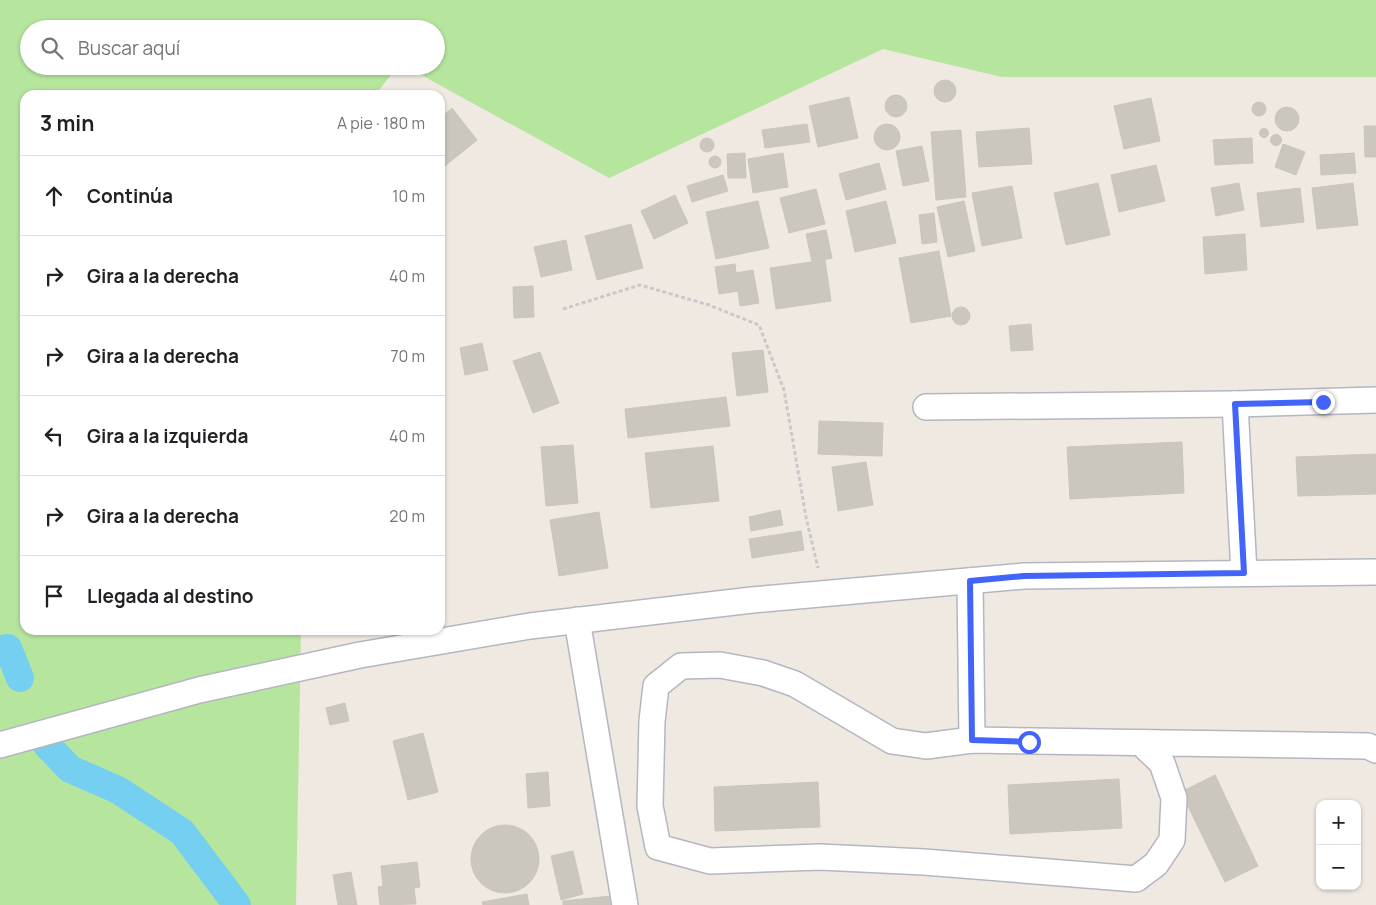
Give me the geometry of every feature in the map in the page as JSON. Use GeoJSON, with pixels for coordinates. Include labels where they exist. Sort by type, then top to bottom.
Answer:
{"type":"FeatureCollection","features":[{"type":"Feature","properties":{"kind":"street"},"geometry":{"type":"LineString","coordinates":[[926,407],[1235,404],[1376,400]]}},
{"type":"Feature","properties":{"kind":"street"},"geometry":{"type":"LineString","coordinates":[[1235,404],[1244,573]]}},
{"type":"Feature","properties":{"kind":"street"},"geometry":{"type":"LineString","coordinates":[[0,744],[199,690],[360,656],[530,626],[577,620],[752,600],[1024,576],[1376,572]]}},
{"type":"Feature","properties":{"kind":"street"},"geometry":{"type":"LineString","coordinates":[[970,581],[972,740]]}},
{"type":"Feature","properties":{"kind":"street"},"geometry":{"type":"LineString","coordinates":[[577,620],[625,905]]}},
{"type":"Feature","properties":{"kind":"street"},"geometry":{"type":"LineString","coordinates":[[1142,744],[1162,763],[1174,798],[1172,840],[1156,864],[1136,879],[924,862],[830,857],[710,861],[658,847],[650,806],[652,721],[656,686],[681,666],[720,665],[763,672],[795,684],[892,741],[926,746],[972,740],[1368,746],[1376,750]]}},
{"type":"Feature","properties":{"kind":"path"},"geometry":{"type":"LineString","coordinates":[[563,308],[640,285],[709,305],[759,325],[784,390],[806,518],[825,593]]}},
{"type":"Feature","properties":{"kind":"green space"},"geometry":{"type":"Polygon","coordinates":[[[0,0],[1376,0],[1376,77],[1002,77],[883,49],[609,178],[421,75],[445,75],[445,20],[20,20],[20,75],[391,75],[379,90],[20,90],[20,635],[301,635],[296,905],[0,905],[0,0]]]}},
{"type":"Feature","properties":{"kind":"building"},"geometry":{"type":"Polygon","coordinates":[[[945,80],[953,83],[956,91],[953,99],[945,102],[937,99],[934,91],[937,83],[945,80]]]}},
{"type":"Feature","properties":{"kind":"building"},"geometry":{"type":"Polygon","coordinates":[[[896,95],[904,98],[907,106],[904,114],[896,117],[888,114],[885,106],[888,98],[896,95]]]}},
{"type":"Feature","properties":{"kind":"building"},"geometry":{"type":"Polygon","coordinates":[[[849,97],[858,138],[818,147],[809,106],[849,97]]]}},
{"type":"Feature","properties":{"kind":"building"},"geometry":{"type":"Polygon","coordinates":[[[1151,98],[1160,141],[1124,149],[1114,106],[1151,98]]]}},
{"type":"Feature","properties":{"kind":"building"},"geometry":{"type":"Polygon","coordinates":[[[1259,102],[1264,104],[1266,109],[1264,114],[1259,116],[1254,114],[1252,109],[1254,104],[1259,102]]]}},
{"type":"Feature","properties":{"kind":"building"},"geometry":{"type":"Polygon","coordinates":[[[1287,107],[1295,111],[1299,119],[1295,127],[1287,131],[1279,127],[1275,119],[1279,111],[1287,107]]]}},
{"type":"Feature","properties":{"kind":"building"},"geometry":{"type":"Polygon","coordinates":[[[452,108],[477,140],[445,166],[445,114],[452,108]]]}},
{"type":"Feature","properties":{"kind":"building"},"geometry":{"type":"Polygon","coordinates":[[[807,124],[810,142],[765,148],[762,130],[807,124]]]}},
{"type":"Feature","properties":{"kind":"building"},"geometry":{"type":"Polygon","coordinates":[[[887,124],[896,128],[900,137],[896,146],[887,150],[878,146],[874,137],[878,128],[887,124]]]}},
{"type":"Feature","properties":{"kind":"building"},"geometry":{"type":"Polygon","coordinates":[[[1364,126],[1376,126],[1376,157],[1365,157],[1364,126]]]}},
{"type":"Feature","properties":{"kind":"building"},"geometry":{"type":"Polygon","coordinates":[[[1029,128],[1032,164],[979,167],[976,132],[1029,128]]]}},
{"type":"Feature","properties":{"kind":"building"},"geometry":{"type":"Polygon","coordinates":[[[1264,129],[1268,133],[1264,137],[1260,133],[1264,129]]]}},
{"type":"Feature","properties":{"kind":"building"},"geometry":{"type":"Polygon","coordinates":[[[961,130],[966,197],[936,200],[931,132],[961,130]]]}},
{"type":"Feature","properties":{"kind":"building"},"geometry":{"type":"Polygon","coordinates":[[[1276,134],[1282,140],[1276,146],[1270,140],[1276,134]]]}},
{"type":"Feature","properties":{"kind":"building"},"geometry":{"type":"Polygon","coordinates":[[[704,138],[710,138],[714,145],[710,152],[704,152],[700,148],[700,142],[704,138]]]}},
{"type":"Feature","properties":{"kind":"building"},"geometry":{"type":"Polygon","coordinates":[[[1252,138],[1253,163],[1215,165],[1213,140],[1252,138]]]}},
{"type":"Feature","properties":{"kind":"building"},"geometry":{"type":"Polygon","coordinates":[[[1283,144],[1305,152],[1296,175],[1275,167],[1283,144]]]}},
{"type":"Feature","properties":{"kind":"building"},"geometry":{"type":"Polygon","coordinates":[[[922,146],[929,181],[903,186],[896,151],[922,146]]]}},
{"type":"Feature","properties":{"kind":"building"},"geometry":{"type":"Polygon","coordinates":[[[745,153],[746,178],[728,178],[727,154],[745,153]]]}},
{"type":"Feature","properties":{"kind":"building"},"geometry":{"type":"Polygon","coordinates":[[[783,153],[788,187],[753,193],[748,159],[783,153]]]}},
{"type":"Feature","properties":{"kind":"building"},"geometry":{"type":"Polygon","coordinates":[[[1354,153],[1356,173],[1321,175],[1320,155],[1354,153]]]}},
{"type":"Feature","properties":{"kind":"building"},"geometry":{"type":"Polygon","coordinates":[[[713,156],[717,156],[721,162],[717,168],[713,168],[709,164],[709,160],[713,156]]]}},
{"type":"Feature","properties":{"kind":"building"},"geometry":{"type":"Polygon","coordinates":[[[879,163],[886,189],[846,200],[839,174],[879,163]]]}},
{"type":"Feature","properties":{"kind":"building"},"geometry":{"type":"Polygon","coordinates":[[[1156,165],[1165,201],[1119,212],[1111,175],[1156,165]]]}},
{"type":"Feature","properties":{"kind":"building"},"geometry":{"type":"Polygon","coordinates":[[[723,175],[728,191],[692,202],[687,186],[723,175]]]}},
{"type":"Feature","properties":{"kind":"building"},"geometry":{"type":"Polygon","coordinates":[[[1098,183],[1110,235],[1066,245],[1054,193],[1098,183]]]}},
{"type":"Feature","properties":{"kind":"building"},"geometry":{"type":"Polygon","coordinates":[[[1239,183],[1244,210],[1216,216],[1211,188],[1239,183]]]}},
{"type":"Feature","properties":{"kind":"building"},"geometry":{"type":"Polygon","coordinates":[[[1353,183],[1358,225],[1317,229],[1312,188],[1353,183]]]}},
{"type":"Feature","properties":{"kind":"building"},"geometry":{"type":"Polygon","coordinates":[[[1012,186],[1022,238],[982,246],[972,193],[1012,186]]]}},
{"type":"Feature","properties":{"kind":"building"},"geometry":{"type":"Polygon","coordinates":[[[1300,188],[1304,222],[1261,227],[1257,193],[1300,188]]]}},
{"type":"Feature","properties":{"kind":"building"},"geometry":{"type":"Polygon","coordinates":[[[816,189],[825,224],[789,233],[780,198],[816,189]]]}},
{"type":"Feature","properties":{"kind":"building"},"geometry":{"type":"Polygon","coordinates":[[[675,195],[688,223],[654,239],[641,211],[675,195]]]}},
{"type":"Feature","properties":{"kind":"building"},"geometry":{"type":"Polygon","coordinates":[[[758,201],[769,248],[716,259],[706,212],[758,201]]]}},
{"type":"Feature","properties":{"kind":"building"},"geometry":{"type":"Polygon","coordinates":[[[886,201],[896,243],[855,252],[846,211],[886,201]]]}},
{"type":"Feature","properties":{"kind":"building"},"geometry":{"type":"Polygon","coordinates":[[[964,201],[975,251],[948,257],[937,207],[964,201]]]}},
{"type":"Feature","properties":{"kind":"building"},"geometry":{"type":"Polygon","coordinates":[[[934,213],[937,242],[922,244],[919,215],[934,213]]]}},
{"type":"Feature","properties":{"kind":"building"},"geometry":{"type":"Polygon","coordinates":[[[631,224],[643,268],[597,280],[585,236],[631,224]]]}},
{"type":"Feature","properties":{"kind":"building"},"geometry":{"type":"Polygon","coordinates":[[[826,230],[832,258],[812,262],[806,234],[826,230]]]}},
{"type":"Feature","properties":{"kind":"building"},"geometry":{"type":"Polygon","coordinates":[[[1245,234],[1247,270],[1205,274],[1203,237],[1245,234]]]}},
{"type":"Feature","properties":{"kind":"building"},"geometry":{"type":"Polygon","coordinates":[[[566,240],[572,270],[541,277],[534,247],[566,240]]]}},
{"type":"Feature","properties":{"kind":"building"},"geometry":{"type":"Polygon","coordinates":[[[939,251],[951,316],[911,323],[899,258],[939,251]]]}},
{"type":"Feature","properties":{"kind":"building"},"geometry":{"type":"Polygon","coordinates":[[[825,260],[831,301],[776,309],[770,268],[825,260]]]}},
{"type":"Feature","properties":{"kind":"building"},"geometry":{"type":"Polygon","coordinates":[[[735,264],[736,273],[753,270],[759,303],[740,306],[738,291],[719,294],[715,267],[735,264]]]}},
{"type":"Feature","properties":{"kind":"building"},"geometry":{"type":"Polygon","coordinates":[[[533,286],[534,317],[514,318],[513,287],[533,286]]]}},
{"type":"Feature","properties":{"kind":"building"},"geometry":{"type":"Polygon","coordinates":[[[961,307],[967,310],[970,316],[967,322],[961,325],[955,322],[952,316],[955,310],[961,307]]]}},
{"type":"Feature","properties":{"kind":"building"},"geometry":{"type":"Polygon","coordinates":[[[1031,324],[1033,350],[1011,351],[1009,326],[1031,324]]]}},
{"type":"Feature","properties":{"kind":"building"},"geometry":{"type":"Polygon","coordinates":[[[482,343],[488,370],[465,375],[460,348],[482,343]]]}},
{"type":"Feature","properties":{"kind":"building"},"geometry":{"type":"Polygon","coordinates":[[[763,350],[768,392],[737,396],[732,353],[763,350]]]}},
{"type":"Feature","properties":{"kind":"building"},"geometry":{"type":"Polygon","coordinates":[[[540,352],[559,403],[533,413],[513,361],[540,352]]]}},
{"type":"Feature","properties":{"kind":"building"},"geometry":{"type":"Polygon","coordinates":[[[726,397],[730,426],[628,438],[625,409],[726,397]]]}},
{"type":"Feature","properties":{"kind":"building"},"geometry":{"type":"Polygon","coordinates":[[[819,421],[883,423],[882,456],[818,454],[819,421]]]}},
{"type":"Feature","properties":{"kind":"building"},"geometry":{"type":"Polygon","coordinates":[[[1182,442],[1184,493],[1070,499],[1067,447],[1182,442]]]}},
{"type":"Feature","properties":{"kind":"building"},"geometry":{"type":"Polygon","coordinates":[[[573,445],[578,503],[546,506],[541,447],[573,445]]]}},
{"type":"Feature","properties":{"kind":"building"},"geometry":{"type":"Polygon","coordinates":[[[713,446],[719,501],[651,508],[645,453],[713,446]]]}},
{"type":"Feature","properties":{"kind":"building"},"geometry":{"type":"Polygon","coordinates":[[[1376,454],[1376,494],[1298,496],[1296,457],[1376,454]]]}},
{"type":"Feature","properties":{"kind":"building"},"geometry":{"type":"Polygon","coordinates":[[[866,462],[873,505],[838,511],[832,467],[866,462]]]}},
{"type":"Feature","properties":{"kind":"building"},"geometry":{"type":"Polygon","coordinates":[[[780,510],[783,525],[751,531],[749,517],[780,510]]]}},
{"type":"Feature","properties":{"kind":"building"},"geometry":{"type":"Polygon","coordinates":[[[599,512],[608,568],[559,576],[550,520],[599,512]]]}},
{"type":"Feature","properties":{"kind":"building"},"geometry":{"type":"Polygon","coordinates":[[[801,531],[804,550],[752,558],[749,539],[801,531]]]}},
{"type":"Feature","properties":{"kind":"building"},"geometry":{"type":"Polygon","coordinates":[[[345,703],[349,721],[330,725],[326,708],[345,703]]]}},
{"type":"Feature","properties":{"kind":"building"},"geometry":{"type":"Polygon","coordinates":[[[423,733],[438,792],[408,800],[393,741],[423,733]]]}},
{"type":"Feature","properties":{"kind":"building"},"geometry":{"type":"Polygon","coordinates":[[[548,772],[550,806],[528,808],[526,774],[548,772]]]}},
{"type":"Feature","properties":{"kind":"building"},"geometry":{"type":"Polygon","coordinates":[[[1215,775],[1258,866],[1225,882],[1181,792],[1215,775]]]}},
{"type":"Feature","properties":{"kind":"building"},"geometry":{"type":"Polygon","coordinates":[[[1119,779],[1122,828],[1010,834],[1008,785],[1119,779]]]}},
{"type":"Feature","properties":{"kind":"building"},"geometry":{"type":"Polygon","coordinates":[[[818,782],[820,827],[715,831],[714,787],[818,782]]]}},
{"type":"Feature","properties":{"kind":"building"},"geometry":{"type":"Polygon","coordinates":[[[505,825],[518,828],[529,835],[536,846],[539,859],[536,872],[529,883],[518,890],[505,893],[492,890],[481,883],[474,872],[471,859],[474,846],[481,835],[492,828],[505,825]]]}},
{"type":"Feature","properties":{"kind":"building"},"geometry":{"type":"Polygon","coordinates":[[[573,851],[583,894],[561,900],[551,856],[573,851]]]}},
{"type":"Feature","properties":{"kind":"building"},"geometry":{"type":"Polygon","coordinates":[[[417,862],[420,887],[414,888],[416,904],[380,905],[378,887],[383,886],[381,866],[417,862]]]}},
{"type":"Feature","properties":{"kind":"building"},"geometry":{"type":"Polygon","coordinates":[[[351,872],[357,905],[338,905],[333,875],[351,872]]]}},
{"type":"Feature","properties":{"kind":"building"},"geometry":{"type":"Polygon","coordinates":[[[527,894],[529,905],[483,905],[482,902],[527,894]]]}},
{"type":"Feature","properties":{"kind":"building"},"geometry":{"type":"Polygon","coordinates":[[[611,896],[612,905],[563,905],[563,901],[611,896]]]}},
{"type":"Feature","properties":{"kind":"waterway"},"geometry":{"type":"LineString","coordinates":[[0,649],[8,648],[20,678]]}},
{"type":"Feature","properties":{"kind":"waterway"},"geometry":{"type":"LineString","coordinates":[[47,745],[70,769],[118,790],[182,832],[237,905]]}},
{"type":"Feature","properties":{"kind":"route"},"geometry":{"type":"LineString","coordinates":[[1029,742],[972,740],[970,581],[1024,576],[1244,573],[1235,404],[1323,402]]}}]}
